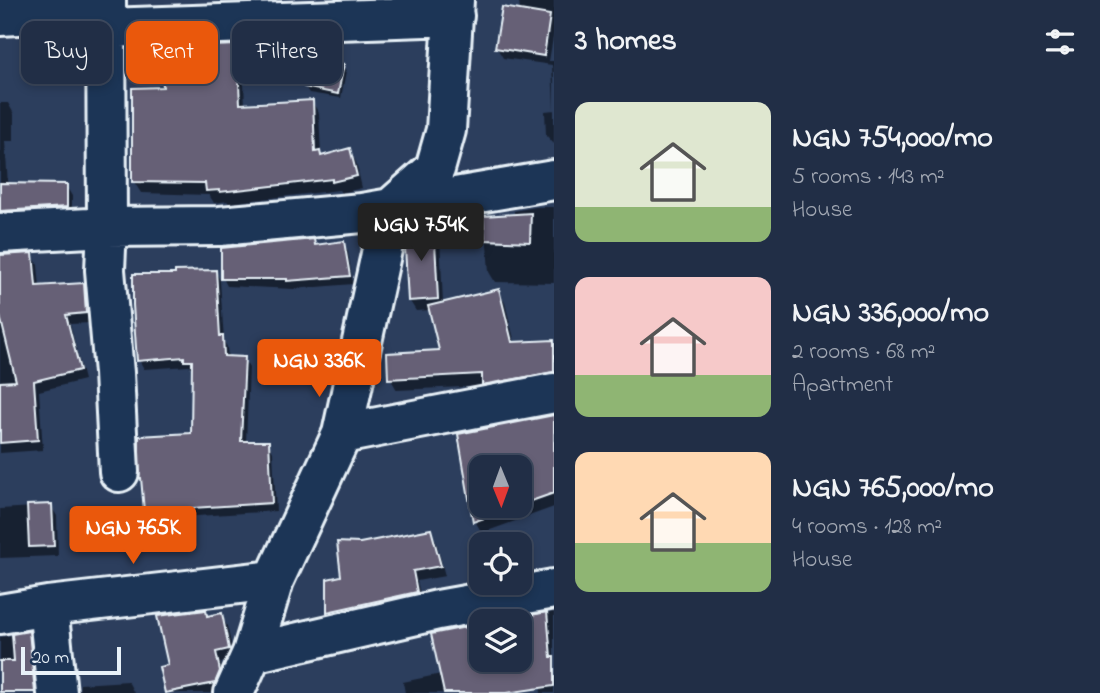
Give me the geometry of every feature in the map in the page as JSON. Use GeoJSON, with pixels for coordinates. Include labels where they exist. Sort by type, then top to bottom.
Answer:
{"type":"FeatureCollection","features":[{"type":"Feature","properties":{"kind":"street"},"geometry":{"type":"LineString","coordinates":[[0,16],[454,8],[446,130],[435,169],[391,208],[342,434],[274,580],[253,653],[234,693]]}},
{"type":"Feature","properties":{"kind":"street"},"geometry":{"type":"LineString","coordinates":[[106,13],[105,270],[119,472]]}},
{"type":"Feature","properties":{"kind":"street"},"geometry":{"type":"LineString","coordinates":[[0,233],[107,227],[220,226],[362,213],[554,180]]}},
{"type":"Feature","properties":{"kind":"street"},"geometry":{"type":"LineString","coordinates":[[342,434],[554,393]]}},
{"type":"Feature","properties":{"kind":"street"},"geometry":{"type":"LineString","coordinates":[[0,614],[274,580]]}},
{"type":"Feature","properties":{"kind":"street"},"geometry":{"type":"LineString","coordinates":[[253,653],[438,610],[554,589]]}},
{"type":"Feature","properties":{"kind":"street"},"geometry":{"type":"LineString","coordinates":[[48,606],[57,693]]}},
{"type":"Feature","properties":{"kind":"building"},"geometry":{"type":"Polygon","coordinates":[[[502,7],[550,15],[544,56],[495,48],[502,7]]]}},
{"type":"Feature","properties":{"kind":"building"},"geometry":{"type":"Polygon","coordinates":[[[232,45],[232,84],[239,84],[240,104],[313,100],[315,152],[320,151],[321,156],[350,148],[357,176],[332,182],[332,179],[220,192],[206,191],[205,183],[132,182],[132,88],[163,87],[163,84],[218,84],[218,46],[232,45]]]}},
{"type":"Feature","properties":{"kind":"building"},"geometry":{"type":"Polygon","coordinates":[[[304,84],[340,84],[338,94],[304,87],[304,84]]]}},
{"type":"Feature","properties":{"kind":"building"},"geometry":{"type":"Polygon","coordinates":[[[0,183],[67,184],[67,207],[0,211],[0,183]]]}},
{"type":"Feature","properties":{"kind":"building"},"geometry":{"type":"Polygon","coordinates":[[[531,213],[530,242],[485,240],[483,216],[531,213]]]}},
{"type":"Feature","properties":{"kind":"building"},"geometry":{"type":"Polygon","coordinates":[[[434,223],[438,299],[408,301],[405,247],[409,227],[434,223]]]}},
{"type":"Feature","properties":{"kind":"building"},"geometry":{"type":"Polygon","coordinates":[[[314,239],[315,245],[344,241],[350,276],[287,281],[221,279],[221,248],[314,239]]]}},
{"type":"Feature","properties":{"kind":"building"},"geometry":{"type":"Polygon","coordinates":[[[33,253],[36,286],[84,283],[86,313],[66,315],[80,370],[34,381],[38,440],[0,443],[0,382],[16,381],[0,316],[0,255],[33,253]]]}},
{"type":"Feature","properties":{"kind":"building"},"geometry":{"type":"Polygon","coordinates":[[[216,270],[220,336],[223,336],[224,356],[245,357],[241,441],[269,441],[272,503],[144,511],[139,478],[139,436],[191,433],[192,361],[184,361],[184,357],[137,361],[133,274],[216,270]]]}},
{"type":"Feature","properties":{"kind":"building"},"geometry":{"type":"Polygon","coordinates":[[[499,289],[512,342],[554,340],[554,372],[482,385],[482,374],[388,379],[387,353],[439,350],[428,306],[499,289]]]}},
{"type":"Feature","properties":{"kind":"building"},"geometry":{"type":"Polygon","coordinates":[[[554,415],[554,493],[532,501],[532,455],[469,455],[469,499],[458,434],[554,415]]]}},
{"type":"Feature","properties":{"kind":"building"},"geometry":{"type":"Polygon","coordinates":[[[52,504],[54,546],[29,547],[27,505],[52,504]]]}},
{"type":"Feature","properties":{"kind":"building"},"geometry":{"type":"Polygon","coordinates":[[[431,529],[441,566],[413,571],[417,592],[327,612],[327,579],[341,576],[337,542],[360,543],[431,529]]]}},
{"type":"Feature","properties":{"kind":"building"},"geometry":{"type":"Polygon","coordinates":[[[206,610],[207,616],[222,613],[229,649],[216,652],[220,671],[215,683],[165,693],[159,667],[168,665],[157,616],[206,610]]]}},
{"type":"Feature","properties":{"kind":"building"},"geometry":{"type":"Polygon","coordinates":[[[547,612],[551,657],[554,657],[554,686],[507,693],[444,693],[431,634],[469,626],[469,672],[532,672],[532,615],[547,612]]]}},
{"type":"Feature","properties":{"kind":"building"},"geometry":{"type":"Polygon","coordinates":[[[29,631],[35,692],[0,692],[0,661],[14,661],[12,634],[29,631]]]}}]}
